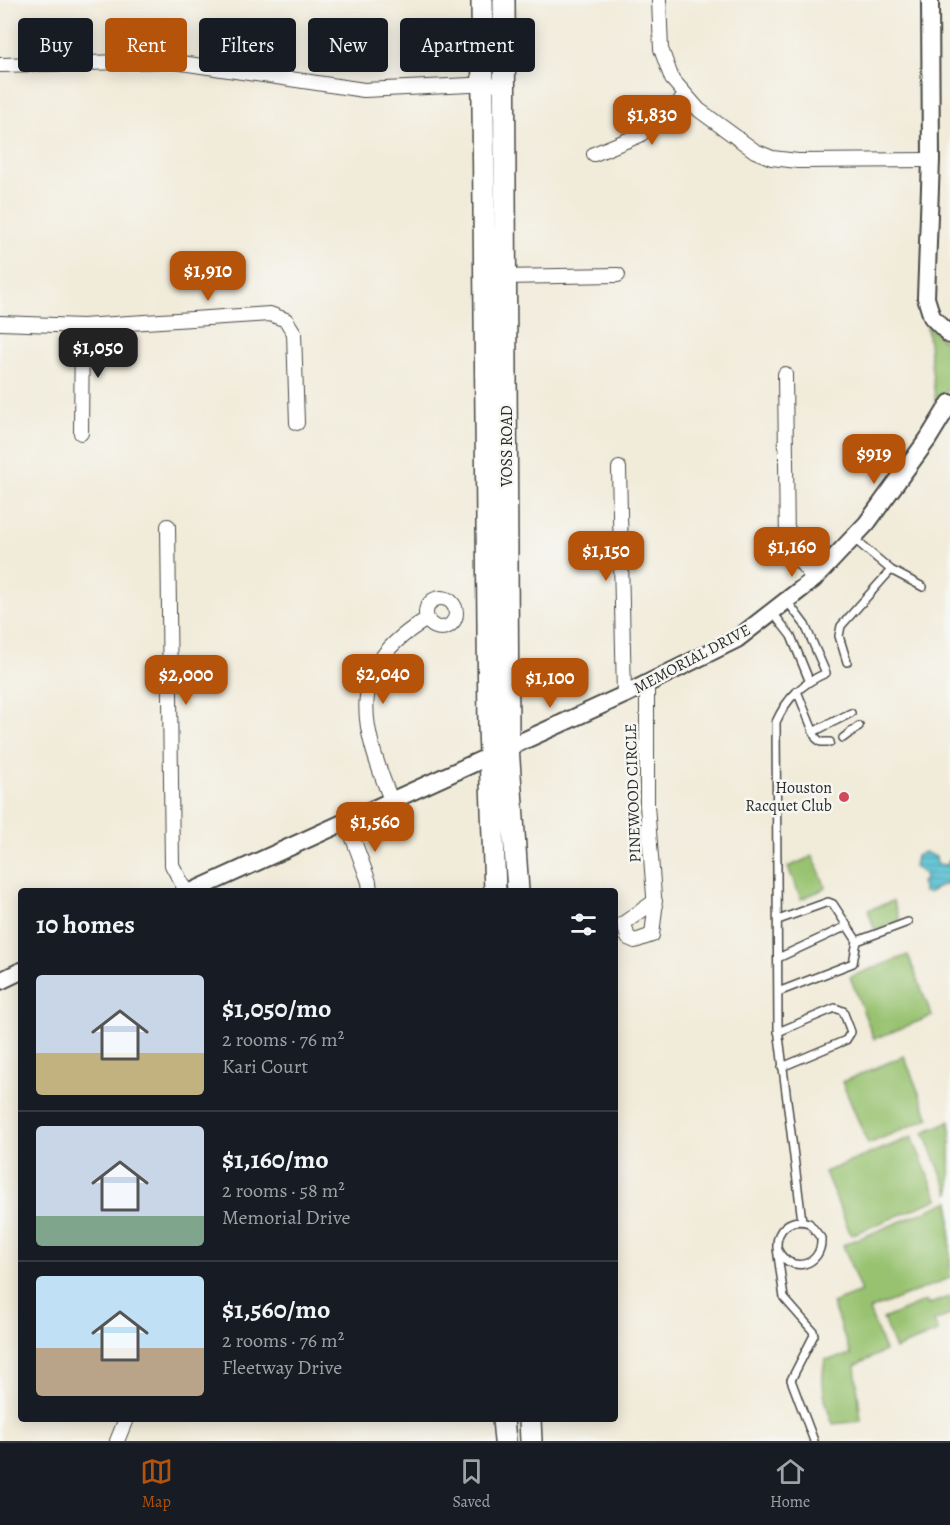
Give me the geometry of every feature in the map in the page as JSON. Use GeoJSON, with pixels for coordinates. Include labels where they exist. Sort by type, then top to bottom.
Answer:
{"type":"FeatureCollection","features":[{"type":"Feature","properties":{"kind":"main road","name":"VOSS ROAD"},"geometry":{"type":"LineString","coordinates":[[482,0],[483,278],[499,750],[518,888]]}},
{"type":"Feature","properties":{"kind":"main road","name":"VOSS ROAD"},"geometry":{"type":"LineString","coordinates":[[495,888],[506,277],[504,0]]}},
{"type":"Feature","properties":{"kind":"main road"},"geometry":{"type":"LineString","coordinates":[[503,1422],[505,1441]]}},
{"type":"Feature","properties":{"kind":"main road"},"geometry":{"type":"LineString","coordinates":[[530,1422],[531,1441]]}},
{"type":"Feature","properties":{"kind":"street"},"geometry":{"type":"LineString","coordinates":[[659,0],[661,49],[672,79],[685,97],[755,151],[772,158],[798,161],[931,160]]}},
{"type":"Feature","properties":{"kind":"street"},"geometry":{"type":"LineString","coordinates":[[930,0],[931,160],[926,298],[932,317],[950,335]]}},
{"type":"Feature","properties":{"kind":"street"},"geometry":{"type":"LineString","coordinates":[[0,65],[168,61],[225,67],[364,90],[483,83],[505,84]]}},
{"type":"Feature","properties":{"kind":"street"},"geometry":{"type":"LineString","coordinates":[[594,154],[640,135],[685,97]]}},
{"type":"Feature","properties":{"kind":"street"},"geometry":{"type":"LineString","coordinates":[[483,278],[618,275]]}},
{"type":"Feature","properties":{"kind":"street"},"geometry":{"type":"LineString","coordinates":[[0,323],[82,326],[270,314],[286,320],[294,333],[297,423]]}},
{"type":"Feature","properties":{"kind":"street"},"geometry":{"type":"LineString","coordinates":[[81,433],[82,326]]}},
{"type":"Feature","properties":{"kind":"street"},"geometry":{"type":"LineString","coordinates":[[785,374],[788,530],[786,545],[814,579]]}},
{"type":"Feature","properties":{"kind":"street","name":"MEMORIAL DRIVE"},"geometry":{"type":"LineString","coordinates":[[200,888],[624,695],[737,639],[814,579],[853,538],[921,448],[950,403]]}},
{"type":"Feature","properties":{"kind":"street"},"geometry":{"type":"LineString","coordinates":[[619,468],[624,695]]}},
{"type":"Feature","properties":{"kind":"street"},"geometry":{"type":"LineString","coordinates":[[168,526],[172,865],[184,888]]}},
{"type":"Feature","properties":{"kind":"street"},"geometry":{"type":"LineString","coordinates":[[391,800],[371,748],[367,730],[369,685],[391,645],[405,632],[427,619]]}},
{"type":"Feature","properties":{"kind":"street","name":"PINEWOOD CIRCLE"},"geometry":{"type":"LineString","coordinates":[[647,684],[647,805],[655,901]]}},
{"type":"Feature","properties":{"kind":"street"},"geometry":{"type":"LineString","coordinates":[[347,822],[370,888]]}},
{"type":"Feature","properties":{"kind":"street"},"geometry":{"type":"LineString","coordinates":[[0,981],[18,972]]}},
{"type":"Feature","properties":{"kind":"street"},"geometry":{"type":"LineString","coordinates":[[117,1441],[125,1422]]}},
{"type":"Feature","properties":{"kind":"lane"},"geometry":{"type":"LineString","coordinates":[[853,538],[891,570],[923,587]]}},
{"type":"Feature","properties":{"kind":"lane"},"geometry":{"type":"LineString","coordinates":[[847,662],[840,636],[841,626],[891,570]]}},
{"type":"Feature","properties":{"kind":"lane"},"geometry":{"type":"LineString","coordinates":[[787,601],[805,625],[826,673],[809,680],[785,702],[776,722],[778,1032],[802,1221]]}},
{"type":"Feature","properties":{"kind":"lane"},"geometry":{"type":"LineString","coordinates":[[773,613],[790,636],[809,680]]}},
{"type":"Feature","properties":{"kind":"lane"},"geometry":{"type":"LineString","coordinates":[[797,691],[813,732],[821,742],[830,742]]}},
{"type":"Feature","properties":{"kind":"lane"},"geometry":{"type":"LineString","coordinates":[[813,732],[851,713]]}},
{"type":"Feature","properties":{"kind":"lane"},"geometry":{"type":"LineString","coordinates":[[843,738],[859,726]]}},
{"type":"Feature","properties":{"kind":"lane"},"geometry":{"type":"LineString","coordinates":[[778,920],[828,902],[833,904],[857,941],[853,963],[778,992]]}},
{"type":"Feature","properties":{"kind":"lane"},"geometry":{"type":"LineString","coordinates":[[857,941],[908,922]]}},
{"type":"Feature","properties":{"kind":"lane"},"geometry":{"type":"LineString","coordinates":[[778,957],[847,926]]}},
{"type":"Feature","properties":{"kind":"lane"},"geometry":{"type":"LineString","coordinates":[[778,1032],[835,1008],[843,1011],[851,1032],[846,1040],[782,1066]]}},
{"type":"Feature","properties":{"kind":"lane"},"geometry":{"type":"LineString","coordinates":[[777,1248],[785,1260],[791,1264],[805,1264],[816,1257],[820,1251],[821,1238],[814,1226],[802,1221],[788,1223],[778,1234],[777,1248],[784,1298],[812,1327],[814,1335],[791,1380],[814,1441]]}},
{"type":"Feature","properties":{"kind":"green space"},"geometry":{"type":"Polygon","coordinates":[[[927,326],[950,346],[950,386],[936,406],[927,326]]]}},
{"type":"Feature","properties":{"kind":"green space"},"geometry":{"type":"Polygon","coordinates":[[[813,856],[826,888],[801,899],[788,867],[813,856]]]}},
{"type":"Feature","properties":{"kind":"green space"},"geometry":{"type":"Polygon","coordinates":[[[893,901],[900,920],[875,931],[868,910],[893,901]]]}},
{"type":"Feature","properties":{"kind":"green space"},"geometry":{"type":"Polygon","coordinates":[[[908,955],[932,1016],[874,1039],[850,977],[908,955]]]}},
{"type":"Feature","properties":{"kind":"green space"},"geometry":{"type":"Polygon","coordinates":[[[904,1056],[929,1118],[868,1144],[842,1082],[904,1056]]]}},
{"type":"Feature","properties":{"kind":"green space"},"geometry":{"type":"Polygon","coordinates":[[[950,1121],[950,1193],[949,1193],[924,1132],[950,1121]]]}},
{"type":"Feature","properties":{"kind":"green space"},"geometry":{"type":"Polygon","coordinates":[[[912,1137],[938,1199],[851,1235],[825,1172],[912,1137]]]}},
{"type":"Feature","properties":{"kind":"green space"},"geometry":{"type":"Polygon","coordinates":[[[950,1201],[950,1278],[869,1310],[885,1351],[855,1366],[861,1421],[833,1424],[824,1393],[825,1360],[851,1355],[832,1303],[861,1292],[843,1245],[950,1201]]]}},
{"type":"Feature","properties":{"kind":"green space"},"geometry":{"type":"Polygon","coordinates":[[[950,1296],[950,1315],[934,1321],[938,1332],[895,1349],[883,1319],[926,1301],[928,1305],[950,1296]]]}},
{"type":"Feature","properties":{"kind":"water"},"geometry":{"type":"Polygon","coordinates":[[[924,852],[936,857],[937,864],[947,865],[950,858],[950,884],[939,886],[929,893],[924,892],[921,882],[925,880],[924,874],[914,867],[916,856],[924,852]]]}},
{"type":"Feature","properties":{"kind":"place","name":"Houston Racquet Club"},"geometry":{"type":"Point","coordinates":[844,797]}}]}
